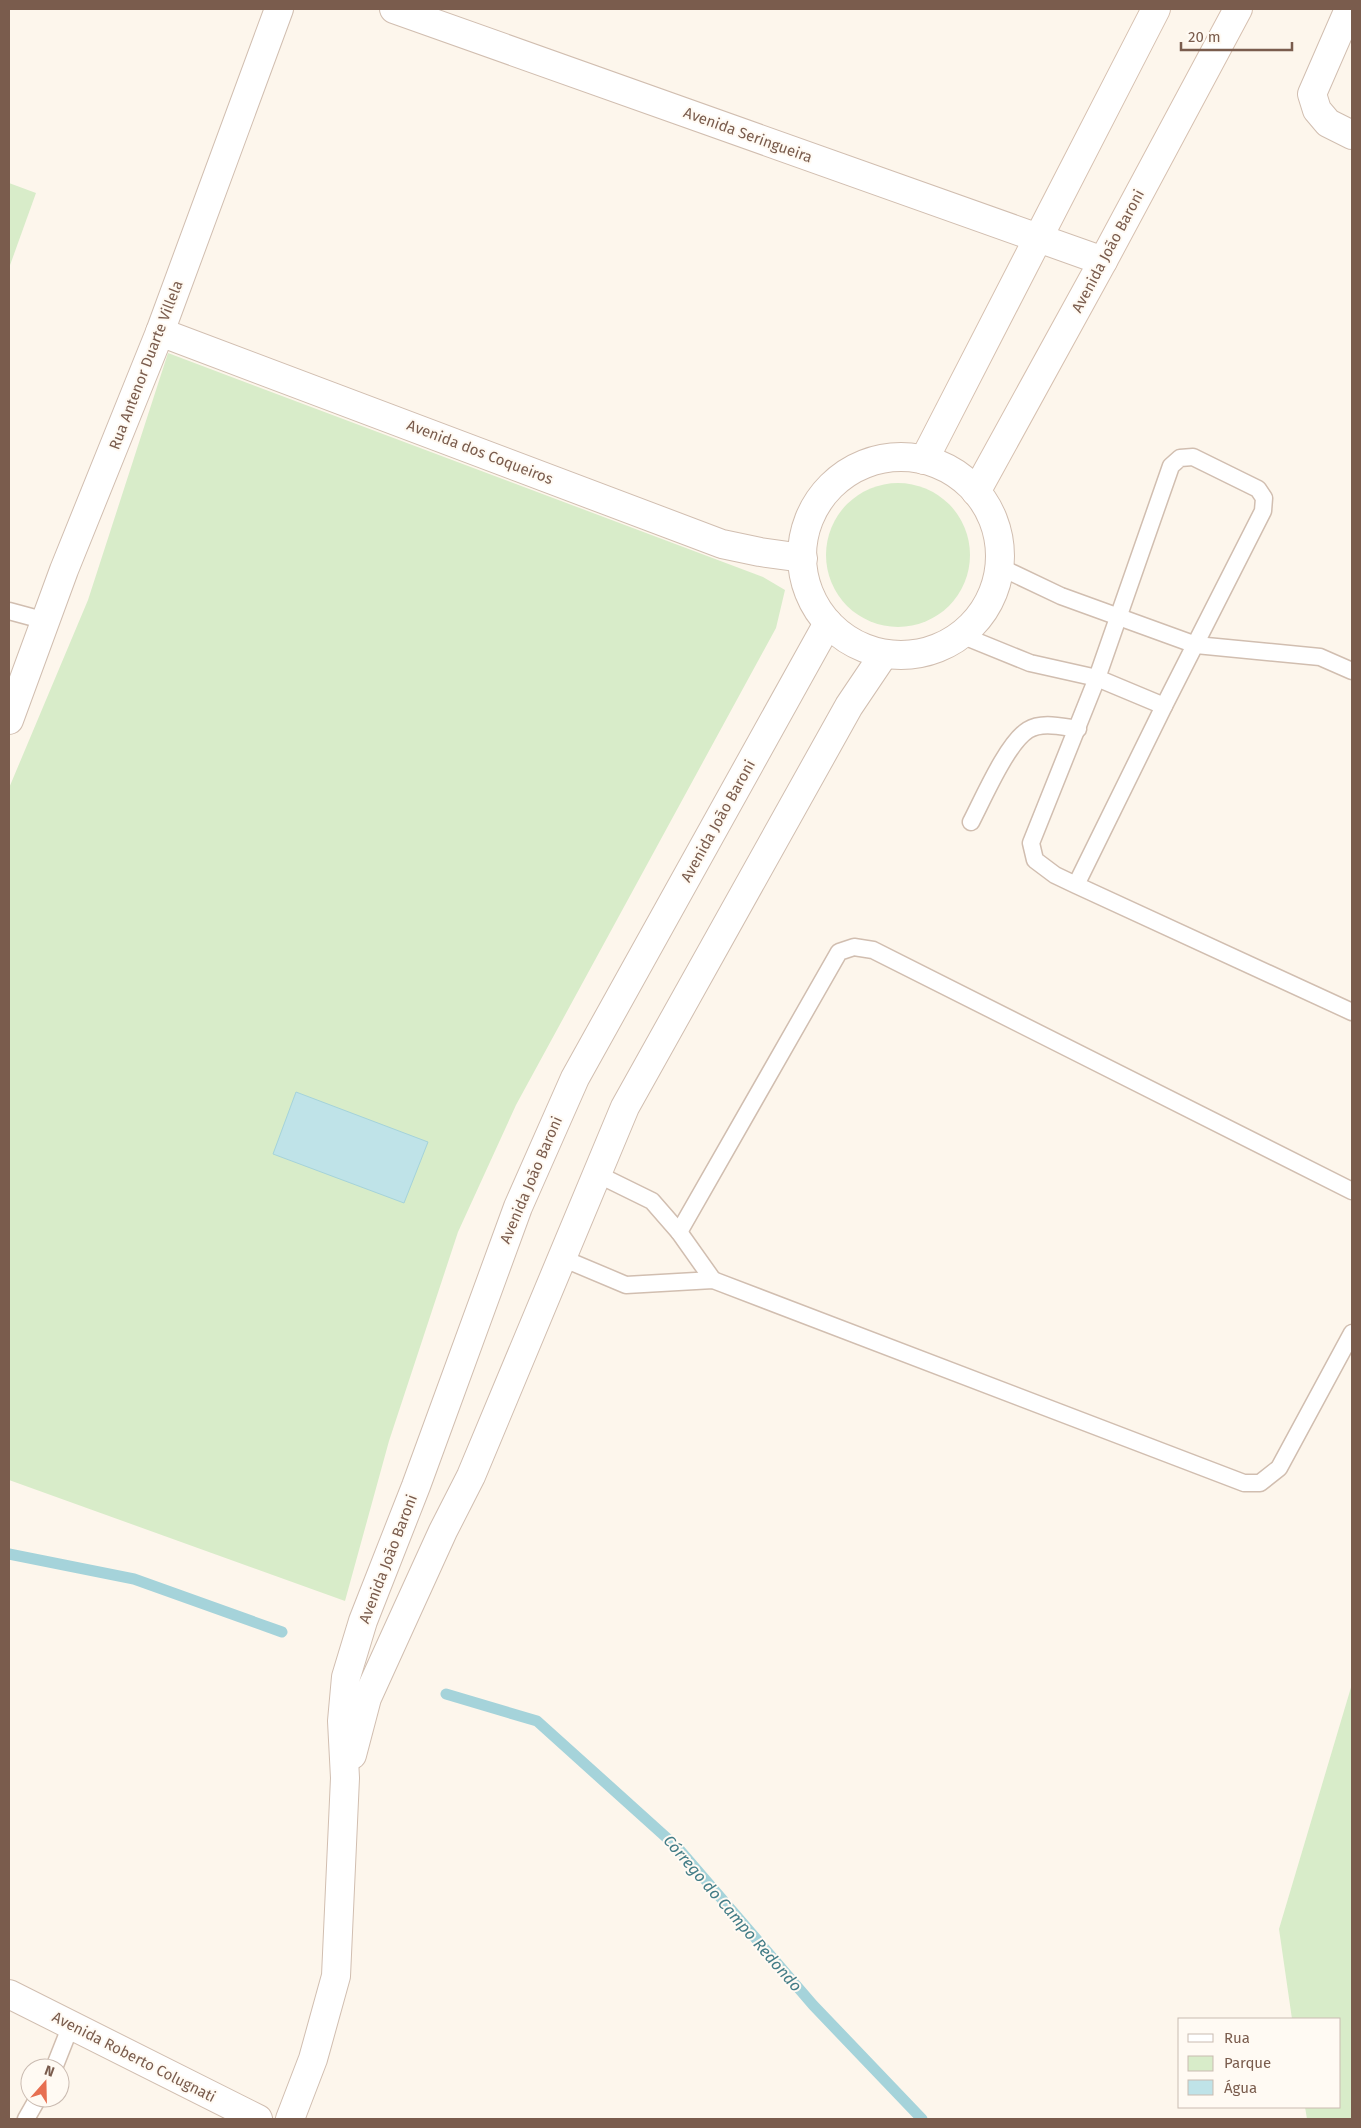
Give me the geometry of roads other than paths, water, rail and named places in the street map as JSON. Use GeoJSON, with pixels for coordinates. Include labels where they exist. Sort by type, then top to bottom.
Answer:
{"type":"FeatureCollection","features":[{"type":"Feature","properties":{"kind":"street","name":"Rua Antenor Duarte Villela"},"geometry":{"type":"LineString","coordinates":[[9,720],[64,570],[160,332],[279,9]]}},
{"type":"Feature","properties":{"kind":"street","name":"Avenida Seringueira"},"geometry":{"type":"LineString","coordinates":[[394,9],[1103,261]]}},
{"type":"Feature","properties":{"kind":"street"},"geometry":{"type":"LineString","coordinates":[[924,460],[1156,9]]}},
{"type":"Feature","properties":{"kind":"street","name":"Avenida João Baroni"},"geometry":{"type":"LineString","coordinates":[[976,492],[1238,9]]}},
{"type":"Feature","properties":{"kind":"street"},"geometry":{"type":"LineString","coordinates":[[1350,9],[1312,94],[1316,110],[1328,123],[1352,135]]}},
{"type":"Feature","properties":{"kind":"street","name":"Avenida dos Coqueiros"},"geometry":{"type":"LineString","coordinates":[[160,332],[722,544],[803,558]]}},
{"type":"Feature","properties":{"kind":"street"},"geometry":{"type":"LineString","coordinates":[[891,458],[924,460],[953,472],[976,492],[990,514],[999,540],[1000,567],[993,593],[980,617],[961,635],[937,648],[911,655],[884,654],[863,648],[844,638],[828,623],[814,604],[805,583],[802,544],[812,512],[831,485],[859,466],[891,458]]}},
{"type":"Feature","properties":{"kind":"street","name":"Avenida João Baroni"},"geometry":{"type":"LineString","coordinates":[[290,2119],[313,2059],[336,1976],[345,1778],[342,1721],[346,1678],[363,1621],[416,1486],[518,1207],[575,1078],[828,623]]}},
{"type":"Feature","properties":{"kind":"street","name":"Avenida João Baroni"},"geometry":{"type":"LineString","coordinates":[[345,1778],[368,1698],[439,1538],[471,1476],[625,1107],[849,706],[884,654]]}},
{"type":"Feature","properties":{"kind":"street","name":"Avenida Roberto Colugnati"},"geometry":{"type":"LineString","coordinates":[[9,1994],[258,2119]]}},
{"type":"Feature","properties":{"kind":"lane"},"geometry":{"type":"LineString","coordinates":[[1076,885],[1263,511],[1264,498],[1258,489],[1193,457],[1180,458],[1171,466],[1078,729],[1030,843],[1035,860],[1055,875],[1076,885],[1352,1012]]}},
{"type":"Feature","properties":{"kind":"lane"},"geometry":{"type":"LineString","coordinates":[[1000,567],[1061,596],[1196,645],[1320,657],[1352,671]]}},
{"type":"Feature","properties":{"kind":"lane"},"geometry":{"type":"LineString","coordinates":[[9,611],[46,621]]}},
{"type":"Feature","properties":{"kind":"lane"},"geometry":{"type":"LineString","coordinates":[[961,635],[1030,663],[1097,678],[1164,706]]}},
{"type":"Feature","properties":{"kind":"lane"},"geometry":{"type":"LineString","coordinates":[[971,822],[1014,743],[1029,729],[1045,725],[1078,729]]}},
{"type":"Feature","properties":{"kind":"lane"},"geometry":{"type":"LineString","coordinates":[[679,1232],[838,952],[854,947],[873,950],[1352,1191]]}},
{"type":"Feature","properties":{"kind":"lane"},"geometry":{"type":"LineString","coordinates":[[597,1174],[652,1201],[679,1232],[713,1280]]}},
{"type":"Feature","properties":{"kind":"lane"},"geometry":{"type":"LineString","coordinates":[[562,1258],[626,1285],[713,1280],[1244,1484],[1260,1483],[1279,1468],[1352,1333]]}},
{"type":"Feature","properties":{"kind":"lane"},"geometry":{"type":"LineString","coordinates":[[58,2058],[71,2025]]}},
{"type":"Feature","properties":{"kind":"lane"},"geometry":{"type":"LineString","coordinates":[[26,2119],[32,2108]]}},
{"type":"Feature","properties":{"kind":"water"},"geometry":{"type":"Polygon","coordinates":[[[296,1092],[428,1142],[404,1203],[273,1154],[296,1092]]]}},
{"type":"Feature","properties":{"kind":"waterway","name":"Córrego do Campo Redondo"},"geometry":{"type":"LineString","coordinates":[[9,1554],[134,1579],[282,1632]]}},
{"type":"Feature","properties":{"kind":"waterway","name":"Córrego do Campo Redondo"},"geometry":{"type":"LineString","coordinates":[[446,1694],[537,1721],[678,1848],[813,2005],[922,2119]]}}]}
